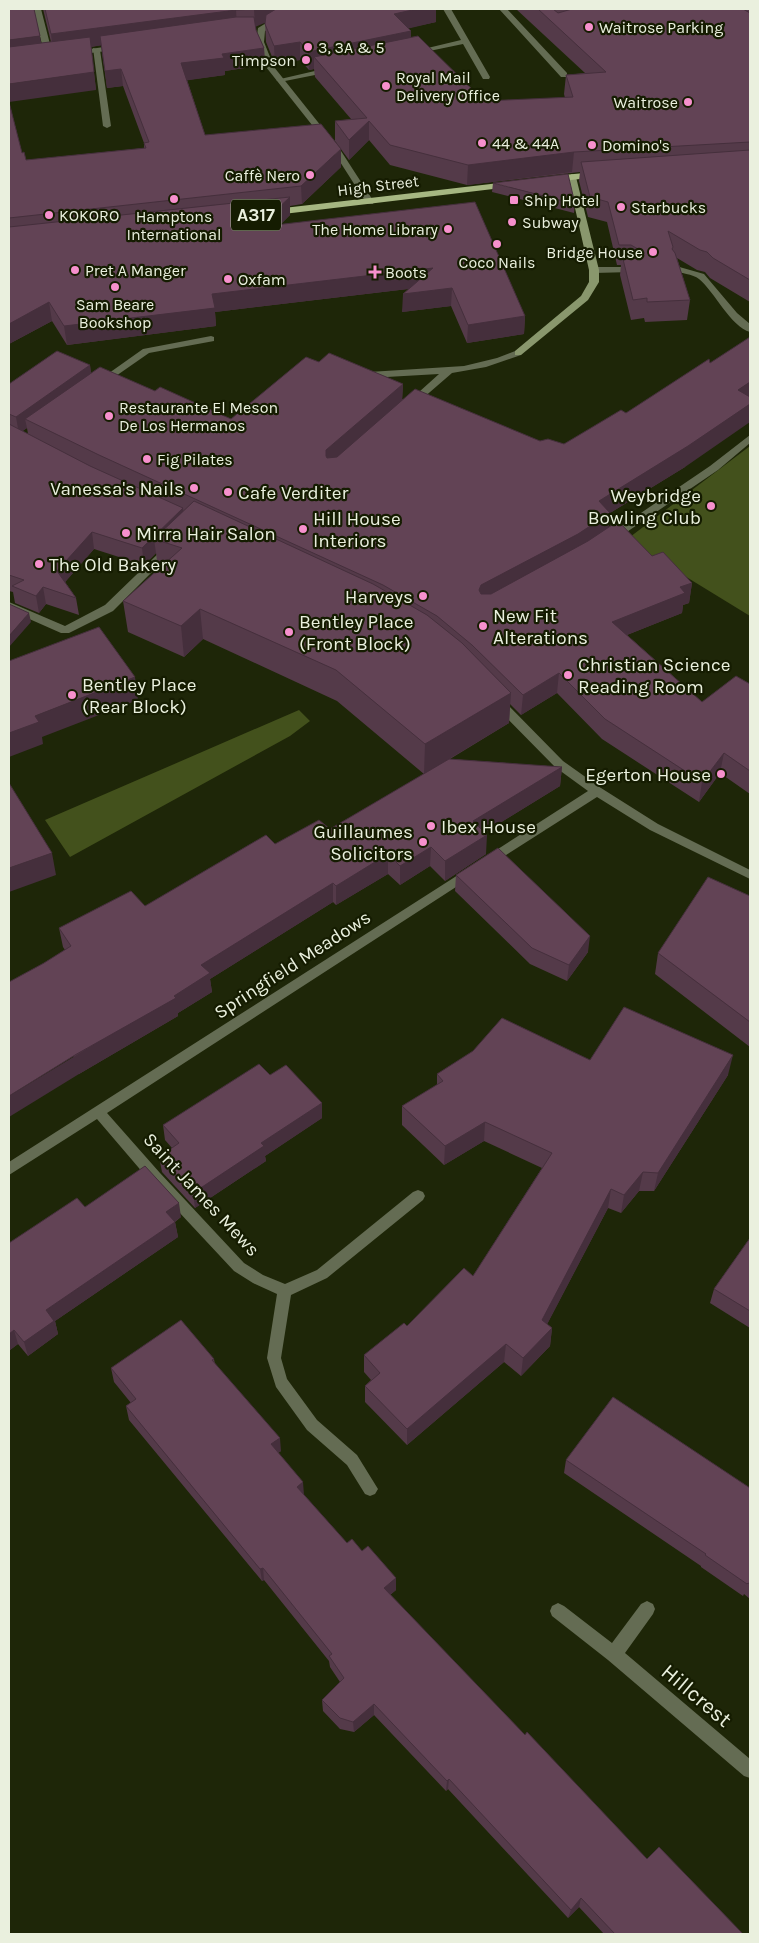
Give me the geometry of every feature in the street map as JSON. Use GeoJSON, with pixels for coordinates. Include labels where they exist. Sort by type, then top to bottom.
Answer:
{"type":"FeatureCollection","features":[{"type":"Feature","properties":{"kind":"main road"},"geometry":{"type":"LineString","coordinates":[[546,180],[609,174]]}},
{"type":"Feature","properties":{"kind":"main road","name":"High Street"},"geometry":{"type":"LineString","coordinates":[[265,214],[520,183]]}},
{"type":"Feature","properties":{"kind":"street"},"geometry":{"type":"LineString","coordinates":[[37,9],[45,57],[58,55]]}},
{"type":"Feature","properties":{"kind":"street"},"geometry":{"type":"LineString","coordinates":[[312,9],[284,15],[257,30],[260,42],[270,67],[338,153],[370,202]]}},
{"type":"Feature","properties":{"kind":"street"},"geometry":{"type":"LineString","coordinates":[[447,9],[486,77]]}},
{"type":"Feature","properties":{"kind":"street"},"geometry":{"type":"LineString","coordinates":[[504,9],[531,42],[564,75]]}},
{"type":"Feature","properties":{"kind":"street"},"geometry":{"type":"LineString","coordinates":[[408,53],[466,41]]}},
{"type":"Feature","properties":{"kind":"street"},"geometry":{"type":"LineString","coordinates":[[68,54],[124,46]]}},
{"type":"Feature","properties":{"kind":"street"},"geometry":{"type":"LineString","coordinates":[[96,50],[106,126]]}},
{"type":"Feature","properties":{"kind":"street"},"geometry":{"type":"LineString","coordinates":[[280,80],[340,68]]}},
{"type":"Feature","properties":{"kind":"street"},"geometry":{"type":"LineString","coordinates":[[369,375],[476,368],[500,362],[518,353],[585,298],[594,282],[594,270],[572,177]]}},
{"type":"Feature","properties":{"kind":"street"},"geometry":{"type":"LineString","coordinates":[[676,269],[701,276],[734,315],[750,329]]}},
{"type":"Feature","properties":{"kind":"street"},"geometry":{"type":"LineString","coordinates":[[594,270],[629,270]]}},
{"type":"Feature","properties":{"kind":"street"},"geometry":{"type":"LineString","coordinates":[[90,390],[146,352],[211,339]]}},
{"type":"Feature","properties":{"kind":"street"},"geometry":{"type":"LineString","coordinates":[[405,409],[450,370]]}},
{"type":"Feature","properties":{"kind":"street"},"geometry":{"type":"LineString","coordinates":[[604,542],[714,468],[750,438]]}},
{"type":"Feature","properties":{"kind":"street"},"geometry":{"type":"LineString","coordinates":[[9,606],[65,630],[109,608],[173,546]]}},
{"type":"Feature","properties":{"kind":"street"},"geometry":{"type":"LineString","coordinates":[[492,696],[559,764],[597,791],[654,827],[750,875]]}},
{"type":"Feature","properties":{"kind":"street","name":"Springfield Meadows"},"geometry":{"type":"LineString","coordinates":[[9,1169],[597,791]]}},
{"type":"Feature","properties":{"kind":"street","name":"Saint James Mews"},"geometry":{"type":"LineString","coordinates":[[99,1112],[155,1177],[239,1267],[258,1279],[285,1291]]}},
{"type":"Feature","properties":{"kind":"street"},"geometry":{"type":"LineString","coordinates":[[370,1489],[352,1460],[312,1425],[281,1382],[274,1358],[285,1291],[322,1274],[418,1196]]}},
{"type":"Feature","properties":{"kind":"street"},"geometry":{"type":"LineString","coordinates":[[614,1654],[647,1609]]}},
{"type":"Feature","properties":{"kind":"street","name":"Hillcrest"},"geometry":{"type":"LineString","coordinates":[[558,1611],[614,1654],[750,1770]]}},
{"type":"Feature","properties":{"kind":"green space","name":"Weybridge Bowling Club"},"geometry":{"type":"Polygon","coordinates":[[[750,446],[750,616],[626,540],[750,446]]]}},
{"type":"Feature","properties":{"kind":"green space"},"geometry":{"type":"Polygon","coordinates":[[[299,710],[310,721],[290,736],[70,857],[45,820],[299,710]]]}},
{"type":"Feature","properties":{"kind":"building"},"geometry":{"type":"Polygon","coordinates":[[[9,9],[34,9],[40,36],[9,40],[9,9]]]}},
{"type":"Feature","properties":{"kind":"building"},"geometry":{"type":"Polygon","coordinates":[[[45,9],[255,9],[51,34],[45,9]]]}},
{"type":"Feature","properties":{"kind":"building"},"geometry":{"type":"Polygon","coordinates":[[[276,9],[417,9],[394,14],[411,31],[308,52],[300,42],[274,46],[265,24],[266,15],[276,9]]]}},
{"type":"Feature","properties":{"kind":"building"},"geometry":{"type":"Polygon","coordinates":[[[538,9],[553,9],[558,13],[572,9],[743,9],[750,13],[750,142],[574,152],[468,165],[390,145],[369,121],[349,140],[335,121],[367,118],[314,57],[418,36],[484,101],[573,97],[566,75],[606,72],[538,9]]]}},
{"type":"Feature","properties":{"kind":"building"},"geometry":{"type":"Polygon","coordinates":[[[236,17],[254,17],[256,30],[264,48],[222,54],[224,58],[181,63],[205,135],[321,124],[341,149],[301,186],[9,218],[9,102],[22,153],[24,152],[26,160],[146,148],[144,143],[149,142],[121,69],[105,71],[100,36],[236,17]]]}},
{"type":"Feature","properties":{"kind":"building"},"geometry":{"type":"Polygon","coordinates":[[[90,37],[94,72],[9,84],[9,47],[90,37]]]}},
{"type":"Feature","properties":{"kind":"building"},"geometry":{"type":"Polygon","coordinates":[[[750,150],[750,280],[713,258],[707,252],[700,250],[668,231],[672,249],[690,300],[647,302],[647,298],[633,300],[622,255],[632,255],[638,249],[631,245],[619,245],[608,202],[590,197],[581,162],[750,150]]]}},
{"type":"Feature","properties":{"kind":"building"},"geometry":{"type":"Polygon","coordinates":[[[568,174],[575,204],[493,183],[568,174]]]}},
{"type":"Feature","properties":{"kind":"building"},"geometry":{"type":"Polygon","coordinates":[[[290,197],[258,227],[475,202],[525,316],[468,325],[452,288],[403,294],[433,268],[212,294],[215,308],[64,326],[49,302],[9,324],[9,227],[290,197]]]}},
{"type":"Feature","properties":{"kind":"building"},"geometry":{"type":"Polygon","coordinates":[[[750,337],[750,382],[738,390],[750,397],[750,404],[688,446],[599,501],[610,513],[578,534],[481,585],[479,590],[481,594],[491,594],[588,541],[618,521],[652,556],[663,552],[692,583],[680,587],[685,593],[612,622],[702,702],[736,676],[750,684],[750,771],[724,753],[702,782],[605,719],[559,673],[523,695],[472,645],[437,616],[383,585],[99,455],[25,419],[100,367],[155,391],[160,387],[231,419],[306,357],[319,362],[329,353],[403,384],[326,450],[327,458],[337,457],[415,389],[540,441],[548,439],[564,444],[621,410],[626,413],[709,359],[710,363],[750,337]]]}},
{"type":"Feature","properties":{"kind":"building"},"geometry":{"type":"Polygon","coordinates":[[[57,351],[90,365],[16,417],[9,414],[9,384],[57,351]]]}},
{"type":"Feature","properties":{"kind":"building"},"geometry":{"type":"Polygon","coordinates":[[[9,424],[90,466],[183,508],[142,548],[92,532],[57,571],[76,598],[43,587],[36,596],[12,586],[24,580],[9,575],[9,424]]]}},
{"type":"Feature","properties":{"kind":"building"},"geometry":{"type":"Polygon","coordinates":[[[194,501],[373,584],[427,615],[462,643],[511,693],[425,744],[336,670],[200,609],[181,626],[123,601],[182,548],[154,539],[194,501]]]}},
{"type":"Feature","properties":{"kind":"building"},"geometry":{"type":"Polygon","coordinates":[[[9,604],[29,613],[9,636],[9,604]]]}},
{"type":"Feature","properties":{"kind":"building"},"geometry":{"type":"Polygon","coordinates":[[[99,627],[135,677],[35,716],[39,722],[9,733],[9,661],[99,627]]]}},
{"type":"Feature","properties":{"kind":"building"},"geometry":{"type":"Polygon","coordinates":[[[449,759],[562,767],[473,821],[487,835],[445,861],[431,847],[400,866],[388,854],[336,886],[333,883],[201,965],[210,973],[174,996],[176,998],[75,1055],[9,1096],[9,982],[71,946],[59,928],[131,891],[145,906],[266,835],[275,844],[319,820],[330,829],[449,759]]]}},
{"type":"Feature","properties":{"kind":"building"},"geometry":{"type":"Polygon","coordinates":[[[9,783],[52,853],[9,868],[9,783]]]}},
{"type":"Feature","properties":{"kind":"building"},"geometry":{"type":"Polygon","coordinates":[[[498,848],[590,936],[569,965],[532,948],[456,875],[498,848]]]}},
{"type":"Feature","properties":{"kind":"building"},"geometry":{"type":"Polygon","coordinates":[[[708,877],[750,896],[750,1022],[658,953],[708,877]]]}},
{"type":"Feature","properties":{"kind":"building"},"geometry":{"type":"Polygon","coordinates":[[[624,1007],[733,1055],[658,1173],[643,1172],[624,1195],[611,1189],[542,1320],[552,1328],[523,1358],[506,1344],[407,1429],[365,1386],[380,1373],[364,1355],[404,1323],[407,1326],[464,1268],[473,1276],[552,1153],[485,1122],[445,1146],[402,1106],[443,1081],[437,1074],[473,1051],[502,1018],[590,1060],[624,1007]]]}},
{"type":"Feature","properties":{"kind":"building"},"geometry":{"type":"Polygon","coordinates":[[[259,1064],[270,1075],[286,1065],[322,1103],[261,1143],[264,1146],[193,1193],[159,1157],[179,1143],[163,1125],[259,1064]]]}},
{"type":"Feature","properties":{"kind":"building"},"geometry":{"type":"Polygon","coordinates":[[[145,1166],[179,1203],[166,1212],[175,1222],[46,1310],[54,1321],[24,1342],[14,1330],[9,1334],[9,1243],[77,1198],[85,1207],[145,1166]]]}},
{"type":"Feature","properties":{"kind":"building"},"geometry":{"type":"Polygon","coordinates":[[[750,1238],[750,1311],[714,1289],[750,1238]]]}},
{"type":"Feature","properties":{"kind":"building"},"geometry":{"type":"Polygon","coordinates":[[[181,1320],[214,1359],[212,1360],[280,1438],[271,1444],[303,1482],[297,1487],[347,1543],[352,1539],[362,1551],[368,1546],[396,1578],[384,1588],[525,1735],[527,1732],[647,1859],[659,1847],[743,1934],[615,1934],[581,1898],[571,1910],[449,1779],[447,1781],[374,1704],[353,1722],[340,1718],[322,1700],[344,1678],[329,1656],[332,1654],[263,1568],[260,1569],[126,1406],[136,1399],[111,1368],[181,1320]]]}},
{"type":"Feature","properties":{"kind":"building"},"geometry":{"type":"Polygon","coordinates":[[[613,1397],[750,1488],[750,1584],[747,1584],[706,1554],[566,1460],[613,1397]]]}},
{"type":"Feature","properties":{"kind":"place","name":"Waitrose Parking"},"geometry":{"type":"Point","coordinates":[589,27]}},
{"type":"Feature","properties":{"kind":"place","name":"3, 3A & 5"},"geometry":{"type":"Point","coordinates":[308,47]}},
{"type":"Feature","properties":{"kind":"place","name":"Timpson"},"geometry":{"type":"Point","coordinates":[306,60]}},
{"type":"Feature","properties":{"kind":"place","name":"Royal Mail Delivery Office"},"geometry":{"type":"Point","coordinates":[386,86]}},
{"type":"Feature","properties":{"kind":"place","name":"Waitrose"},"geometry":{"type":"Point","coordinates":[688,102]}},
{"type":"Feature","properties":{"kind":"place","name":"44 & 44A"},"geometry":{"type":"Point","coordinates":[482,143]}},
{"type":"Feature","properties":{"kind":"place","name":"Domino's"},"geometry":{"type":"Point","coordinates":[592,145]}},
{"type":"Feature","properties":{"kind":"place","name":"Caffè Nero"},"geometry":{"type":"Point","coordinates":[310,175]}},
{"type":"Feature","properties":{"kind":"place","name":"Hamptons International"},"geometry":{"type":"Point","coordinates":[174,199]}},
{"type":"Feature","properties":{"kind":"place","name":"Ship Hotel"},"geometry":{"type":"Point","coordinates":[514,200]}},
{"type":"Feature","properties":{"kind":"place","name":"Starbucks"},"geometry":{"type":"Point","coordinates":[621,207]}},
{"type":"Feature","properties":{"kind":"place","name":"KOKORO"},"geometry":{"type":"Point","coordinates":[49,215]}},
{"type":"Feature","properties":{"kind":"place","name":"Subway"},"geometry":{"type":"Point","coordinates":[512,222]}},
{"type":"Feature","properties":{"kind":"place","name":"The Home Library"},"geometry":{"type":"Point","coordinates":[448,229]}},
{"type":"Feature","properties":{"kind":"place","name":"Coco Nails"},"geometry":{"type":"Point","coordinates":[497,244]}},
{"type":"Feature","properties":{"kind":"place","name":"Bridge House"},"geometry":{"type":"Point","coordinates":[653,252]}},
{"type":"Feature","properties":{"kind":"place","name":"Pret A Manger"},"geometry":{"type":"Point","coordinates":[75,270]}},
{"type":"Feature","properties":{"kind":"place","name":"Boots"},"geometry":{"type":"Point","coordinates":[375,272]}},
{"type":"Feature","properties":{"kind":"place","name":"Oxfam"},"geometry":{"type":"Point","coordinates":[228,279]}},
{"type":"Feature","properties":{"kind":"place","name":"Sam Beare Bookshop"},"geometry":{"type":"Point","coordinates":[115,287]}},
{"type":"Feature","properties":{"kind":"place","name":"Restaurante El Meson De Los Hermanos"},"geometry":{"type":"Point","coordinates":[109,416]}},
{"type":"Feature","properties":{"kind":"place","name":"Fig Pilates"},"geometry":{"type":"Point","coordinates":[147,459]}},
{"type":"Feature","properties":{"kind":"place","name":"Vanessa's Nails"},"geometry":{"type":"Point","coordinates":[194,488]}},
{"type":"Feature","properties":{"kind":"place","name":"Cafe Verditer"},"geometry":{"type":"Point","coordinates":[228,492]}},
{"type":"Feature","properties":{"kind":"place","name":"Weybridge Bowling Club"},"geometry":{"type":"Point","coordinates":[711,506]}},
{"type":"Feature","properties":{"kind":"place","name":"Hill House Interiors"},"geometry":{"type":"Point","coordinates":[303,529]}},
{"type":"Feature","properties":{"kind":"place","name":"Mirra Hair Salon"},"geometry":{"type":"Point","coordinates":[126,533]}},
{"type":"Feature","properties":{"kind":"place","name":"The Old Bakery"},"geometry":{"type":"Point","coordinates":[39,564]}},
{"type":"Feature","properties":{"kind":"place","name":"Harveys"},"geometry":{"type":"Point","coordinates":[423,596]}},
{"type":"Feature","properties":{"kind":"place","name":"New Fit Alterations"},"geometry":{"type":"Point","coordinates":[483,626]}},
{"type":"Feature","properties":{"kind":"place","name":"Bentley Place (Front Block)"},"geometry":{"type":"Point","coordinates":[289,632]}},
{"type":"Feature","properties":{"kind":"place","name":"Christian Science Reading Room"},"geometry":{"type":"Point","coordinates":[568,675]}},
{"type":"Feature","properties":{"kind":"place","name":"Bentley Place (Rear Block)"},"geometry":{"type":"Point","coordinates":[72,695]}},
{"type":"Feature","properties":{"kind":"place","name":"Egerton House"},"geometry":{"type":"Point","coordinates":[721,774]}},
{"type":"Feature","properties":{"kind":"place","name":"Ibex House"},"geometry":{"type":"Point","coordinates":[431,826]}},
{"type":"Feature","properties":{"kind":"place","name":"Guillaumes Solicitors"},"geometry":{"type":"Point","coordinates":[423,842]}}]}
